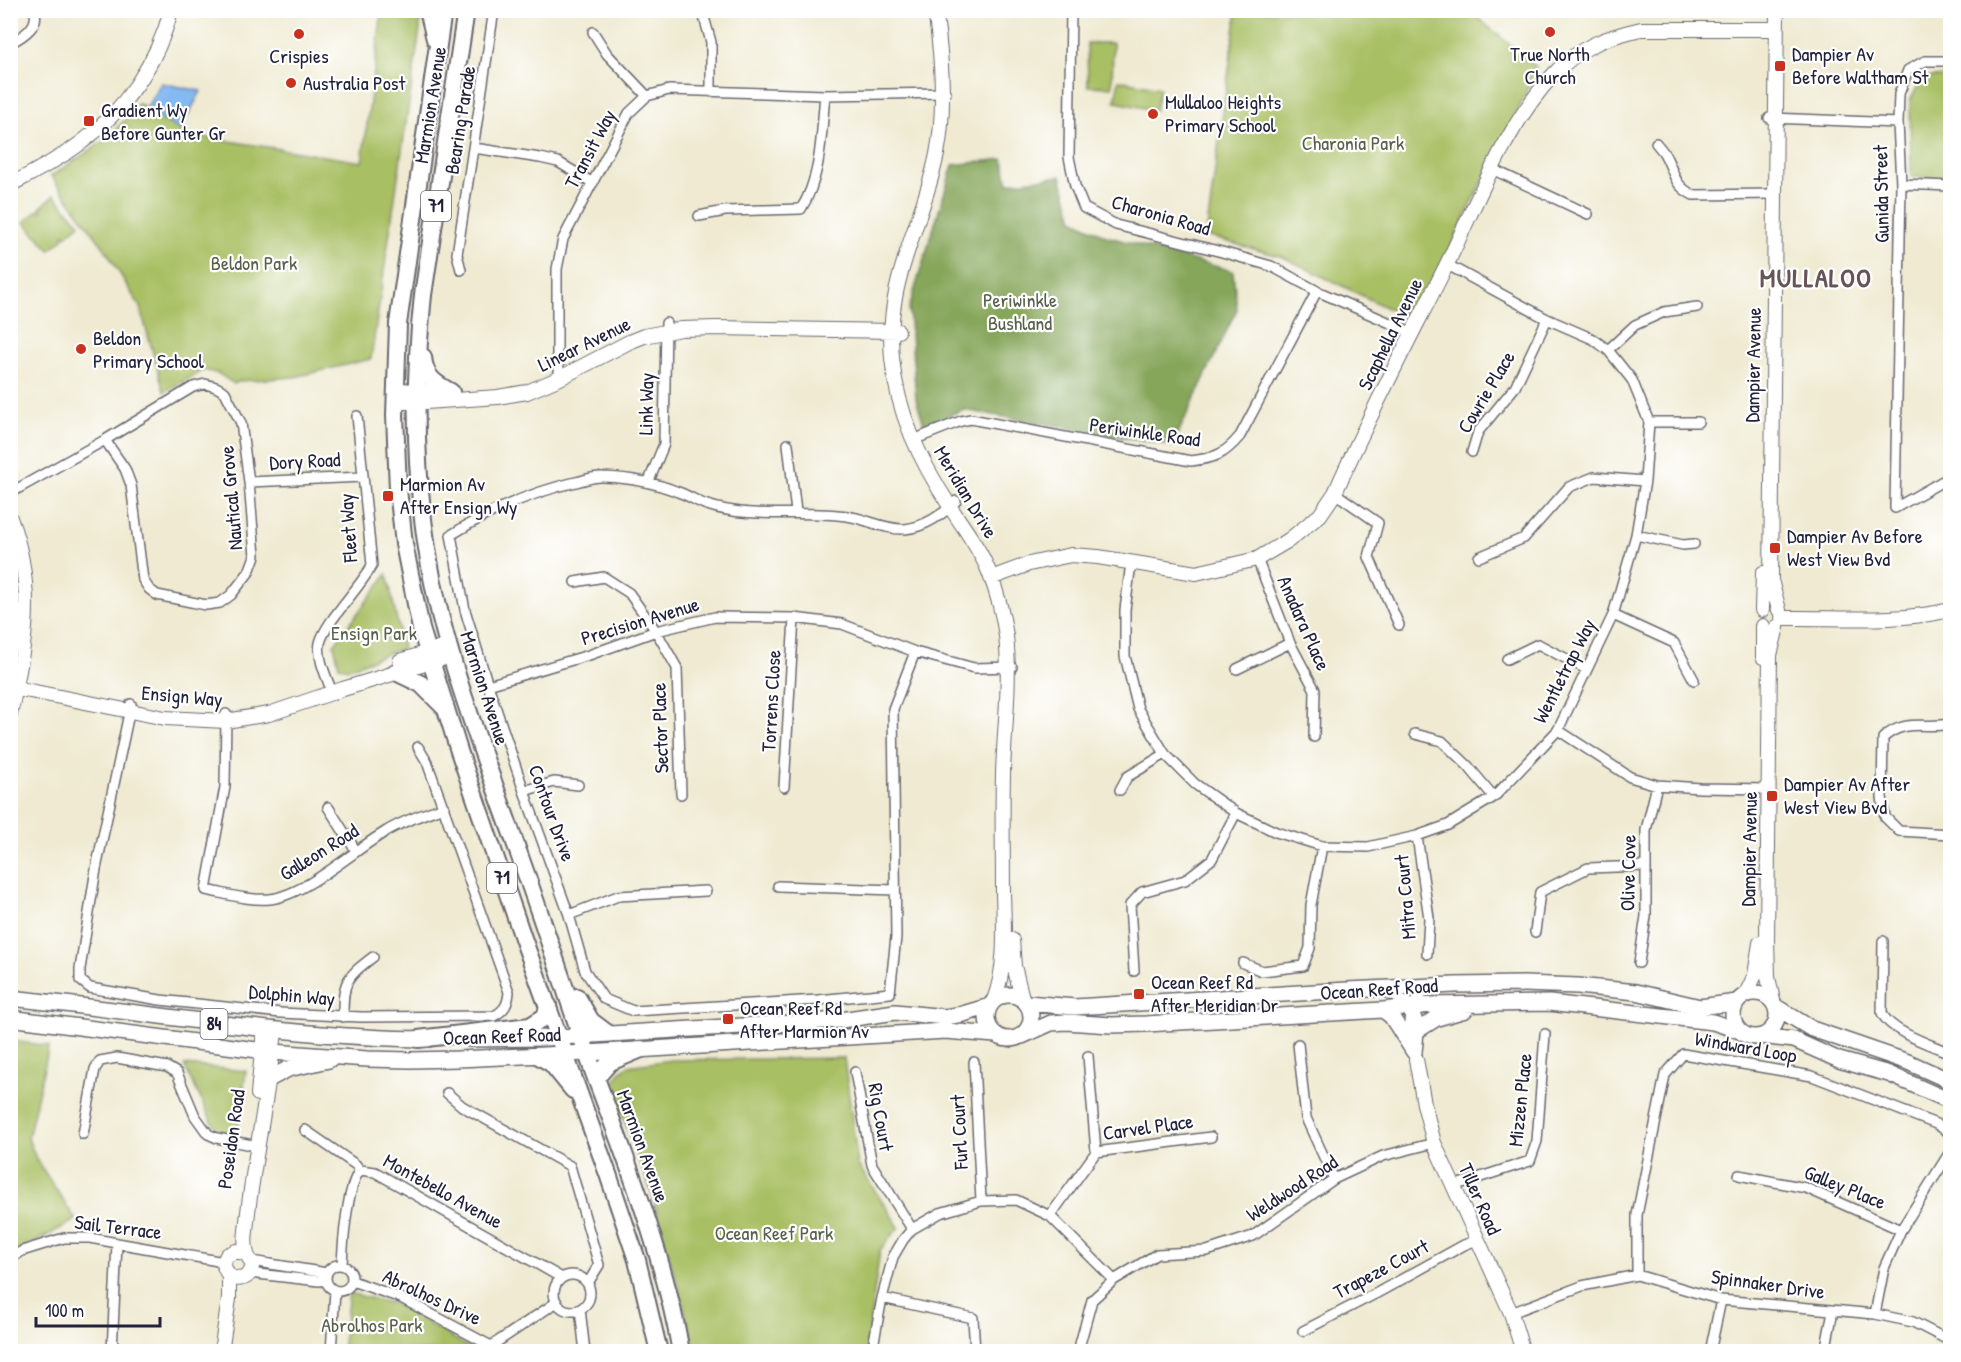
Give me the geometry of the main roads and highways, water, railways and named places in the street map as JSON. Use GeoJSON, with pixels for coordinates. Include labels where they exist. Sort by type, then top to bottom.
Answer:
{"type":"FeatureCollection","features":[{"type":"Feature","properties":{"kind":"highway"},"geometry":{"type":"LineString","coordinates":[[428,10],[437,48]]}},
{"type":"Feature","properties":{"kind":"highway","name":"Marmion Avenue"},"geometry":{"type":"LineString","coordinates":[[443,10],[398,324],[395,396],[398,489],[404,544],[421,629],[446,710],[523,938],[637,1260],[659,1352]]}},
{"type":"Feature","properties":{"kind":"highway","name":"Marmion Avenue"},"geometry":{"type":"LineString","coordinates":[[466,10],[418,338],[416,396],[418,463],[429,560],[449,651],[587,1053],[635,1183],[657,1251],[681,1352]]}},
{"type":"Feature","properties":{"kind":"highway"},"geometry":{"type":"LineString","coordinates":[[423,295],[427,301],[424,370],[430,380],[451,392]]}},
{"type":"Feature","properties":{"kind":"highway"},"geometry":{"type":"LineString","coordinates":[[396,672],[421,684],[446,710]]}},
{"type":"Feature","properties":{"kind":"highway"},"geometry":{"type":"LineString","coordinates":[[538,906],[554,927],[570,981],[582,1008],[597,1027],[607,1034]]}},
{"type":"Feature","properties":{"kind":"highway"},"geometry":{"type":"LineString","coordinates":[[418,1039],[530,1026],[546,1016],[548,1005]]}},
{"type":"Feature","properties":{"kind":"highway"},"geometry":{"type":"LineString","coordinates":[[596,1078],[609,1062],[641,1049]]}},
{"type":"Feature","properties":{"kind":"highway"},"geometry":{"type":"LineString","coordinates":[[539,1056],[551,1063],[581,1097]]}},
{"type":"Feature","properties":{"kind":"main road","name":"Ocean Reef Road"},"geometry":{"type":"LineString","coordinates":[[1025,1001],[1076,1007],[1455,985],[1552,984],[1636,992],[1700,1007],[1741,998]]}},
{"type":"Feature","properties":{"kind":"main road"},"geometry":{"type":"LineString","coordinates":[[1950,1081],[1908,1062],[1812,1029],[1760,993],[1741,998],[1733,1014],[1736,1026],[1746,1035],[1794,1040],[1839,1060],[1889,1074],[1950,1101]]}},
{"type":"Feature","properties":{"kind":"main road"},"geometry":{"type":"LineString","coordinates":[[1008,994],[1025,1001],[1031,1010],[1031,1024],[1022,1036],[1009,1039],[996,1035],[988,1025],[987,1012],[992,1003],[1008,994]]}},
{"type":"Feature","properties":{"kind":"main road","name":"Ocean Reef Road"},"geometry":{"type":"LineString","coordinates":[[10,998],[269,1031],[359,1038],[418,1039],[559,1037],[841,1020],[895,1012],[945,1017],[963,1014],[992,1003]]}},
{"type":"Feature","properties":{"kind":"main road","name":"Ocean Reef Road"},"geometry":{"type":"LineString","coordinates":[[1022,1036],[1051,1023],[1066,1022],[1111,1025],[1146,1024],[1411,1008],[1550,1003],[1713,1022],[1740,1031]]}},
{"type":"Feature","properties":{"kind":"main road"},"geometry":{"type":"LineString","coordinates":[[1418,1030],[1437,1018],[1488,1004]]}},
{"type":"Feature","properties":{"kind":"main road"},"geometry":{"type":"LineString","coordinates":[[1761,1036],[1768,1033],[1776,1022],[1774,1004]]}},
{"type":"Feature","properties":{"kind":"main road"},"geometry":{"type":"LineString","coordinates":[[1383,1010],[1391,1017],[1415,1055]]}},
{"type":"Feature","properties":{"kind":"main road","name":"Ocean Reef Road"},"geometry":{"type":"LineString","coordinates":[[10,1018],[267,1051],[341,1057],[458,1059],[945,1031],[996,1035]]}},
{"type":"Feature","properties":{"kind":"main road"},"geometry":{"type":"LineString","coordinates":[[269,1079],[288,1069],[341,1057]]}},
{"type":"Feature","properties":{"kind":"water"},"geometry":{"type":"Polygon","coordinates":[[[161,83],[201,91],[180,130],[145,110],[161,83]]]}},
{"type":"Feature","properties":{"kind":"place","name":"True North Church"},"geometry":{"type":"Point","coordinates":[1550,32]}},
{"type":"Feature","properties":{"kind":"place","name":"Crispies"},"geometry":{"type":"Point","coordinates":[299,34]}},
{"type":"Feature","properties":{"kind":"place","name":"Dampier Av Before Waltham St"},"geometry":{"type":"Point","coordinates":[1780,66]}},
{"type":"Feature","properties":{"kind":"place","name":"Australia Post"},"geometry":{"type":"Point","coordinates":[291,83]}},
{"type":"Feature","properties":{"kind":"place","name":"Mullaloo Heights Primary School"},"geometry":{"type":"Point","coordinates":[1153,114]}},
{"type":"Feature","properties":{"kind":"place","name":"Gradient Wy Before Gunter Gr"},"geometry":{"type":"Point","coordinates":[89,121]}},
{"type":"Feature","properties":{"kind":"place","name":"Beldon Primary School"},"geometry":{"type":"Point","coordinates":[81,349]}},
{"type":"Feature","properties":{"kind":"place","name":"Marmion Av After Ensign Wy"},"geometry":{"type":"Point","coordinates":[388,496]}},
{"type":"Feature","properties":{"kind":"place","name":"Dampier Av Before West View Bvd"},"geometry":{"type":"Point","coordinates":[1775,548]}},
{"type":"Feature","properties":{"kind":"place","name":"Dampier Av After West View Bvd"},"geometry":{"type":"Point","coordinates":[1772,796]}},
{"type":"Feature","properties":{"kind":"place","name":"Ocean Reef Rd After Meridian Dr"},"geometry":{"type":"Point","coordinates":[1139,994]}},
{"type":"Feature","properties":{"kind":"place","name":"Ocean Reef Rd After Marmion Av"},"geometry":{"type":"Point","coordinates":[728,1019]}},
{"type":"Feature","properties":{"kind":"district","name":"MULLALOO"},"geometry":{"type":"Point","coordinates":[1816,278]}},
{"type":"Feature","properties":{"kind":"park label","name":"Charonia Park"},"geometry":{"type":"Point","coordinates":[1353,143]}},
{"type":"Feature","properties":{"kind":"park label","name":"Beldon Park"},"geometry":{"type":"Point","coordinates":[254,263]}},
{"type":"Feature","properties":{"kind":"park label","name":"Periwinkle Bushland"},"geometry":{"type":"Point","coordinates":[1020,312]}},
{"type":"Feature","properties":{"kind":"park label","name":"Ensign Park"},"geometry":{"type":"Point","coordinates":[374,633]}},
{"type":"Feature","properties":{"kind":"park label","name":"Ocean Reef Park"},"geometry":{"type":"Point","coordinates":[774,1233]}},
{"type":"Feature","properties":{"kind":"park label","name":"Abrolhos Park"},"geometry":{"type":"Point","coordinates":[372,1325]}}]}
